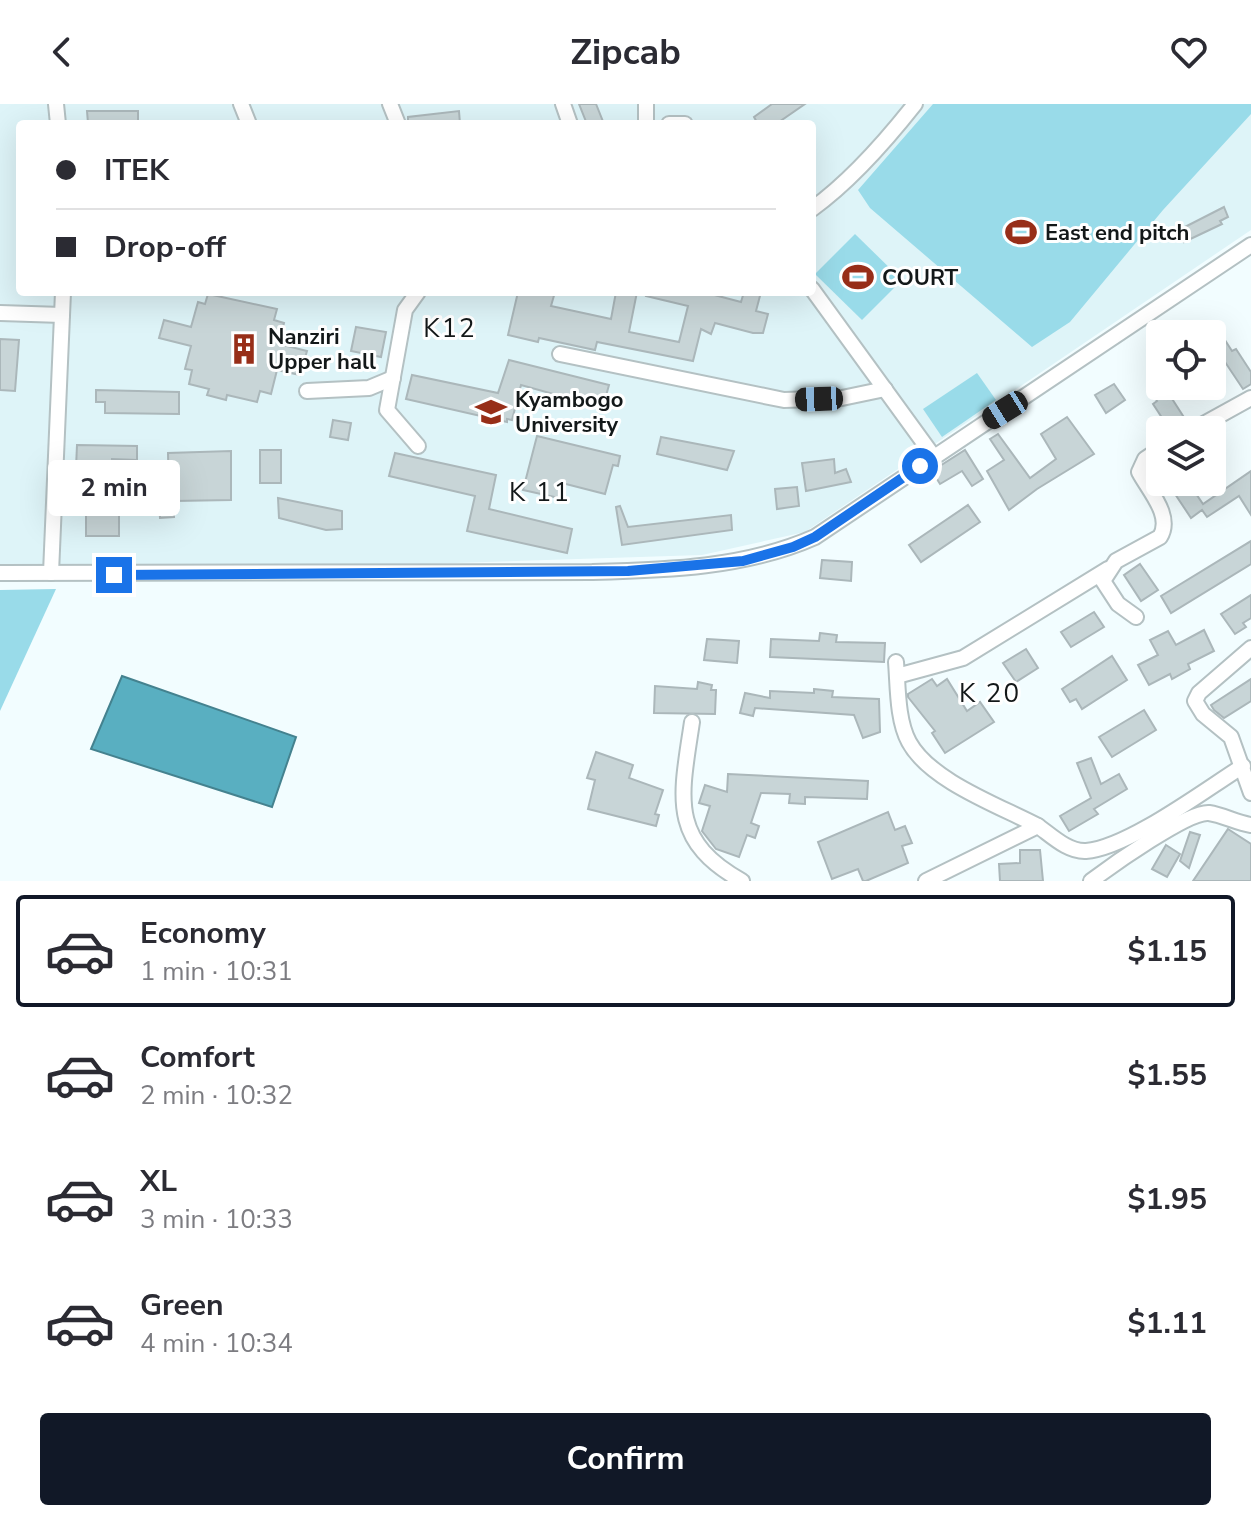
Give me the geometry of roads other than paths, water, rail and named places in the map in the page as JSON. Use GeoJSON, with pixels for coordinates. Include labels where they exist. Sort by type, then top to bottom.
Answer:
{"type":"FeatureCollection","features":[{"type":"Feature","properties":{"kind":"street"},"geometry":{"type":"LineString","coordinates":[[816,206],[839,187],[915,104]]}},
{"type":"Feature","properties":{"kind":"street"},"geometry":{"type":"LineString","coordinates":[[0,573],[604,572],[743,561],[793,547],[815,537],[1251,245]]}},
{"type":"Feature","properties":{"kind":"street"},"geometry":{"type":"LineString","coordinates":[[816,294],[934,457]]}},
{"type":"Feature","properties":{"kind":"street"},"geometry":{"type":"LineString","coordinates":[[51,573],[63,296]]}},
{"type":"Feature","properties":{"kind":"street"},"geometry":{"type":"LineString","coordinates":[[415,296],[405,310],[387,410],[418,446]]}},
{"type":"Feature","properties":{"kind":"street"},"geometry":{"type":"LineString","coordinates":[[0,313],[62,315]]}},
{"type":"Feature","properties":{"kind":"street"},"geometry":{"type":"LineString","coordinates":[[560,354],[784,400],[842,398],[885,389]]}},
{"type":"Feature","properties":{"kind":"street"},"geometry":{"type":"LineString","coordinates":[[307,391],[369,388],[393,378]]}},
{"type":"Feature","properties":{"kind":"street"},"geometry":{"type":"LineString","coordinates":[[1218,416],[1251,398]]}},
{"type":"Feature","properties":{"kind":"street"},"geometry":{"type":"LineString","coordinates":[[1146,458],[1139,472],[1146,485]]}},
{"type":"Feature","properties":{"kind":"street"},"geometry":{"type":"LineString","coordinates":[[1152,496],[1163,516],[1164,530],[1160,537],[963,658],[897,669],[902,720],[909,742],[926,762],[948,779],[1038,826],[1072,849],[1085,851],[1102,848],[1132,835],[1243,766]]}},
{"type":"Feature","properties":{"kind":"street"},"geometry":{"type":"LineString","coordinates":[[1108,569],[1103,581],[1105,588],[1118,604],[1136,617]]}},
{"type":"Feature","properties":{"kind":"street"},"geometry":{"type":"LineString","coordinates":[[1251,648],[1206,686],[1195,701],[1203,714],[1231,737],[1251,793]]}},
{"type":"Feature","properties":{"kind":"street"},"geometry":{"type":"LineString","coordinates":[[692,722],[684,774],[685,820],[695,844],[707,857],[742,881]]}},
{"type":"Feature","properties":{"kind":"street"},"geometry":{"type":"LineString","coordinates":[[1091,881],[1160,835],[1200,814],[1211,813],[1251,825]]}},
{"type":"Feature","properties":{"kind":"street"},"geometry":{"type":"LineString","coordinates":[[926,881],[1038,826]]}},
{"type":"Feature","properties":{"kind":"place","name":"East end pitch"},"geometry":{"type":"Point","coordinates":[1021,232]}},
{"type":"Feature","properties":{"kind":"place","name":"COURT"},"geometry":{"type":"Point","coordinates":[858,277]}},
{"type":"Feature","properties":{"kind":"place","name":"Nanziri Upper hall"},"geometry":{"type":"Point","coordinates":[244,349]}},
{"type":"Feature","properties":{"kind":"place","name":"Kyambogo University"},"geometry":{"type":"Point","coordinates":[491,412]}},
{"type":"Feature","properties":{"kind":"district","name":"K12"},"geometry":{"type":"Point","coordinates":[450,328]}},
{"type":"Feature","properties":{"kind":"district","name":"K 11"},"geometry":{"type":"Point","coordinates":[540,492]}},
{"type":"Feature","properties":{"kind":"district","name":"K 20"},"geometry":{"type":"Point","coordinates":[990,693]}}]}
